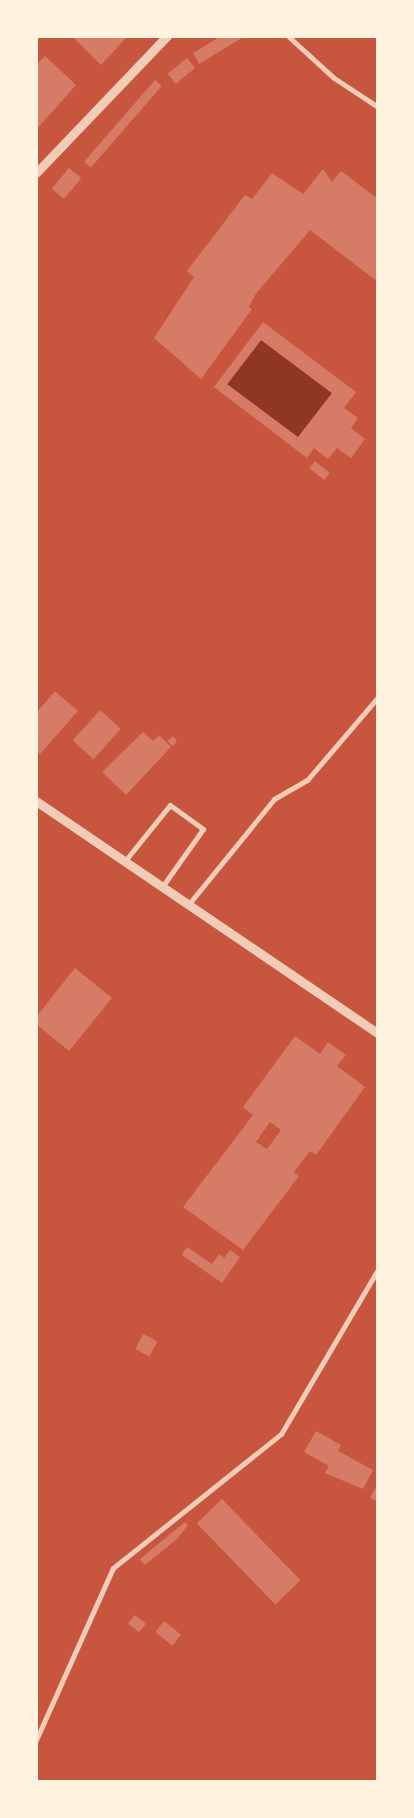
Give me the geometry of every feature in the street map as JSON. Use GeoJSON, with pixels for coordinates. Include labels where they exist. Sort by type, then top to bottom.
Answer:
{"type":"FeatureCollection","features":[{"type":"Feature","properties":{"kind":"street"},"geometry":{"type":"LineString","coordinates":[[36,173],[167,36]]}},
{"type":"Feature","properties":{"kind":"street"},"geometry":{"type":"LineString","coordinates":[[288,36],[334,78],[378,107]]}},
{"type":"Feature","properties":{"kind":"street"},"geometry":{"type":"LineString","coordinates":[[188,906],[274,799],[308,778],[378,697]]}},
{"type":"Feature","properties":{"kind":"street"},"geometry":{"type":"LineString","coordinates":[[36,801],[188,906],[378,1033]]}},
{"type":"Feature","properties":{"kind":"street"},"geometry":{"type":"LineString","coordinates":[[124,862],[170,805],[203,829],[161,887]]}},
{"type":"Feature","properties":{"kind":"street"},"geometry":{"type":"LineString","coordinates":[[36,1740],[113,1568],[282,1434],[378,1269]]}},
{"type":"Feature","properties":{"kind":"shaded area"},"geometry":{"type":"Polygon","coordinates":[[[261,340],[332,394],[298,438],[227,385],[261,340]]]}},
{"type":"Feature","properties":{"kind":"building"},"geometry":{"type":"Polygon","coordinates":[[[72,36],[128,36],[101,65],[72,36]]]}},
{"type":"Feature","properties":{"kind":"building"},"geometry":{"type":"Polygon","coordinates":[[[221,36],[245,36],[199,64],[193,53],[221,36]]]}},
{"type":"Feature","properties":{"kind":"building"},"geometry":{"type":"Polygon","coordinates":[[[45,56],[76,85],[36,130],[36,65],[45,56]]]}},
{"type":"Feature","properties":{"kind":"building"},"geometry":{"type":"Polygon","coordinates":[[[187,58],[195,68],[176,84],[168,74],[187,58]]]}},
{"type":"Feature","properties":{"kind":"building"},"geometry":{"type":"Polygon","coordinates":[[[155,80],[162,86],[91,167],[84,162],[155,80]]]}},
{"type":"Feature","properties":{"kind":"building"},"geometry":{"type":"Polygon","coordinates":[[[69,168],[81,178],[64,199],[52,189],[69,168]]]}},
{"type":"Feature","properties":{"kind":"building"},"geometry":{"type":"Polygon","coordinates":[[[323,169],[332,182],[341,171],[378,199],[378,282],[310,230],[255,295],[249,307],[252,309],[201,379],[154,338],[194,277],[187,271],[245,195],[252,199],[272,173],[303,194],[323,169]]]}},
{"type":"Feature","properties":{"kind":"building"},"geometry":{"type":"Polygon","coordinates":[[[263,322],[356,392],[344,408],[358,418],[351,428],[365,439],[351,458],[337,448],[328,459],[314,448],[307,458],[214,387],[263,322]],[[261,340],[227,384],[298,437],[332,393],[261,340]]]}},
{"type":"Feature","properties":{"kind":"building"},"geometry":{"type":"Polygon","coordinates":[[[315,461],[330,473],[324,480],[309,468],[315,461]]]}},
{"type":"Feature","properties":{"kind":"building"},"geometry":{"type":"Polygon","coordinates":[[[55,691],[78,711],[40,754],[36,751],[36,713],[55,691]]]}},
{"type":"Feature","properties":{"kind":"building"},"geometry":{"type":"Polygon","coordinates":[[[100,710],[121,729],[93,759],[73,740],[100,710]]]}},
{"type":"Feature","properties":{"kind":"building"},"geometry":{"type":"Polygon","coordinates":[[[143,732],[153,741],[159,735],[171,747],[126,795],[102,772],[143,732]]]}},
{"type":"Feature","properties":{"kind":"building"},"geometry":{"type":"Polygon","coordinates":[[[173,736],[177,741],[173,746],[167,741],[173,736]]]}},
{"type":"Feature","properties":{"kind":"building"},"geometry":{"type":"Polygon","coordinates":[[[75,968],[112,998],[69,1051],[36,1024],[36,1017],[75,968]]]}},
{"type":"Feature","properties":{"kind":"building"},"geometry":{"type":"Polygon","coordinates":[[[295,1036],[320,1054],[328,1042],[346,1055],[337,1066],[365,1087],[316,1155],[310,1151],[294,1172],[299,1176],[243,1250],[183,1207],[253,1115],[243,1107],[295,1036]],[[270,1122],[256,1142],[267,1149],[281,1130],[270,1122]]]}},
{"type":"Feature","properties":{"kind":"building"},"geometry":{"type":"Polygon","coordinates":[[[187,1247],[212,1264],[219,1254],[224,1258],[230,1250],[240,1257],[222,1283],[182,1255],[187,1247]]]}},
{"type":"Feature","properties":{"kind":"building"},"geometry":{"type":"Polygon","coordinates":[[[143,1334],[157,1341],[150,1356],[135,1349],[143,1334]]]}},
{"type":"Feature","properties":{"kind":"building"},"geometry":{"type":"Polygon","coordinates":[[[316,1431],[341,1445],[338,1451],[373,1470],[363,1489],[325,1473],[329,1466],[304,1452],[316,1431]]]}},
{"type":"Feature","properties":{"kind":"building"},"geometry":{"type":"Polygon","coordinates":[[[378,1483],[378,1499],[377,1501],[370,1498],[378,1483]]]}},
{"type":"Feature","properties":{"kind":"building"},"geometry":{"type":"Polygon","coordinates":[[[222,1499],[300,1580],[275,1605],[197,1523],[222,1499]]]}},
{"type":"Feature","properties":{"kind":"building"},"geometry":{"type":"Polygon","coordinates":[[[185,1522],[188,1525],[177,1539],[145,1565],[140,1559],[185,1522]]]}},
{"type":"Feature","properties":{"kind":"building"},"geometry":{"type":"Polygon","coordinates":[[[135,1615],[146,1624],[139,1632],[128,1624],[135,1615]]]}},
{"type":"Feature","properties":{"kind":"building"},"geometry":{"type":"Polygon","coordinates":[[[164,1621],[181,1635],[172,1646],[155,1632],[164,1621]]]}}]}
